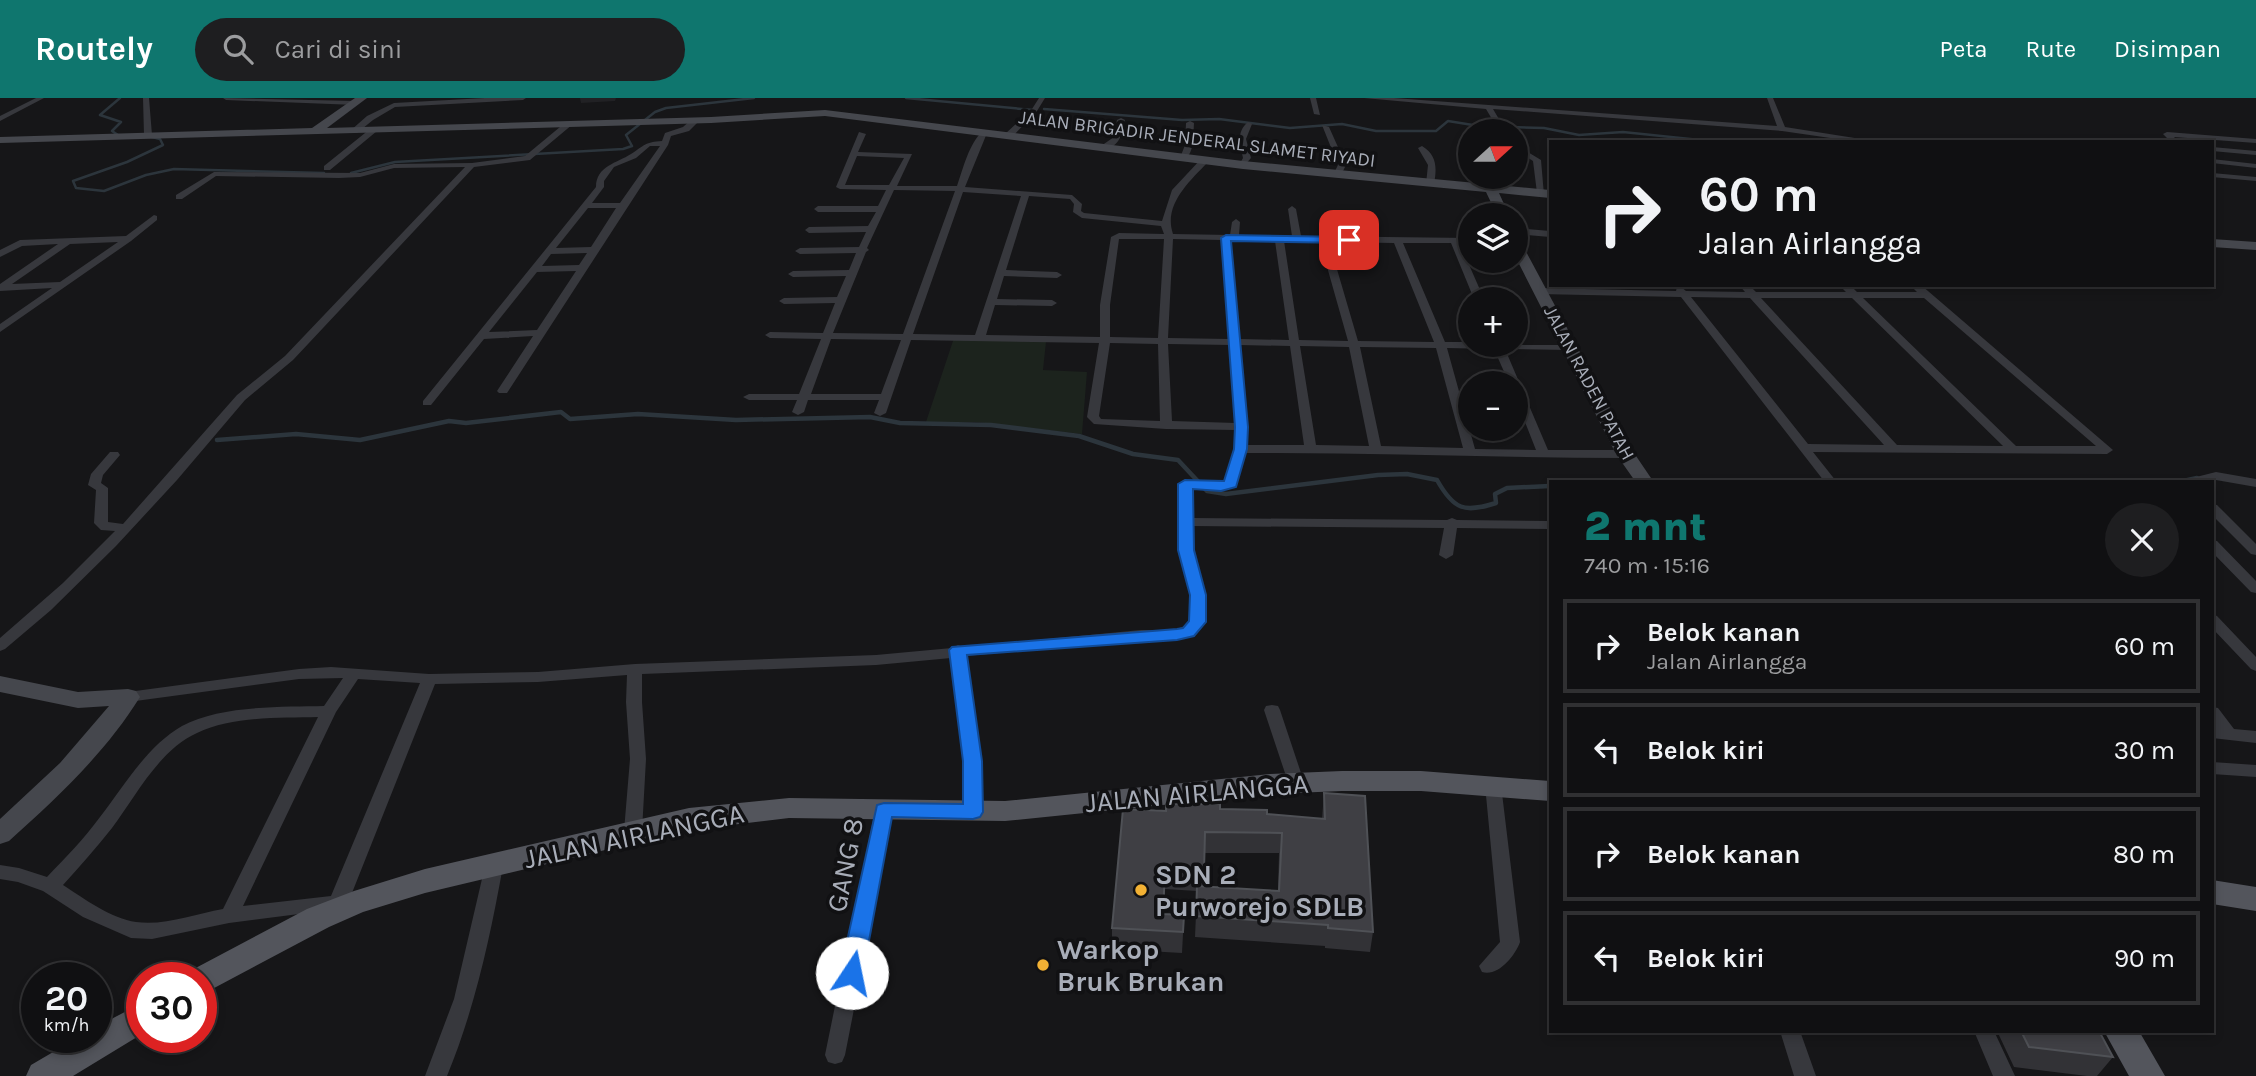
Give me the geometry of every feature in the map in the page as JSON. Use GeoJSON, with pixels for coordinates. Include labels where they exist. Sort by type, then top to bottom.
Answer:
{"type":"FeatureCollection","features":[{"type":"Feature","properties":{"kind":"main road"},"geometry":{"type":"LineString","coordinates":[[313,132],[359,100]]}},
{"type":"Feature","properties":{"kind":"main road","name":"JALAN BRIGADIR JENDERAL SLAMET RIYADI"},"geometry":{"type":"LineString","coordinates":[[0,140],[695,121],[825,113],[1204,161],[1458,186]]}},
{"type":"Feature","properties":{"kind":"main road","name":"JALAN BRIGADIR JENDERAL SLAMET RIYADI"},"geometry":{"type":"LineString","coordinates":[[1491,189],[1546,193]]}},
{"type":"Feature","properties":{"kind":"main road"},"geometry":{"type":"LineString","coordinates":[[1491,189],[1497,203]]}},
{"type":"Feature","properties":{"kind":"main road"},"geometry":{"type":"LineString","coordinates":[[2214,243],[2256,246]]}},
{"type":"Feature","properties":{"kind":"main road","name":"JALAN RADEN PATAH"},"geometry":{"type":"LineString","coordinates":[[1528,269],[1625,454],[1642,480]]}},
{"type":"Feature","properties":{"kind":"main road"},"geometry":{"type":"LineString","coordinates":[[0,684],[78,700],[128,697]]}},
{"type":"Feature","properties":{"kind":"main road"},"geometry":{"type":"LineString","coordinates":[[0,834],[74,763],[128,697]]}},
{"type":"Feature","properties":{"kind":"main road","name":"JALAN AIRLANGGA"},"geometry":{"type":"LineString","coordinates":[[217,972],[346,903],[425,881],[689,819],[789,808],[973,812],[1296,782],[1421,781],[1549,791]]}},
{"type":"Feature","properties":{"kind":"main road"},"geometry":{"type":"LineString","coordinates":[[2214,892],[2256,899]]}},
{"type":"Feature","properties":{"kind":"main road"},"geometry":{"type":"LineString","coordinates":[[43,1076],[126,1027]]}},
{"type":"Feature","properties":{"kind":"main road"},"geometry":{"type":"LineString","coordinates":[[2122,1033],[2148,1076]]}},
{"type":"Feature","properties":{"kind":"street"},"geometry":{"type":"LineString","coordinates":[[0,119],[41,98]]}},
{"type":"Feature","properties":{"kind":"street"},"geometry":{"type":"LineString","coordinates":[[146,98],[148,135]]}},
{"type":"Feature","properties":{"kind":"street"},"geometry":{"type":"LineString","coordinates":[[226,98],[359,100]]}},
{"type":"Feature","properties":{"kind":"street"},"geometry":{"type":"LineString","coordinates":[[354,131],[370,118],[394,105],[523,98]]}},
{"type":"Feature","properties":{"kind":"street"},"geometry":{"type":"LineString","coordinates":[[1008,136],[1035,110],[1042,98]]}},
{"type":"Feature","properties":{"kind":"street"},"geometry":{"type":"LineString","coordinates":[[1314,98],[1318,114]]}},
{"type":"Feature","properties":{"kind":"street"},"geometry":{"type":"LineString","coordinates":[[1367,98],[1459,101],[1488,107],[1782,129],[1862,140]]}},
{"type":"Feature","properties":{"kind":"street"},"geometry":{"type":"LineString","coordinates":[[1770,98],[1782,129]]}},
{"type":"Feature","properties":{"kind":"street"},"geometry":{"type":"LineString","coordinates":[[1488,107],[1495,119]]}},
{"type":"Feature","properties":{"kind":"street"},"geometry":{"type":"LineString","coordinates":[[1104,148],[1113,144],[1120,135],[1121,120]]}},
{"type":"Feature","properties":{"kind":"street"},"geometry":{"type":"LineString","coordinates":[[503,391],[668,135],[686,130],[695,121]]}},
{"type":"Feature","properties":{"kind":"street"},"geometry":{"type":"LineString","coordinates":[[1184,158],[1189,145],[1190,123]]}},
{"type":"Feature","properties":{"kind":"street"},"geometry":{"type":"LineString","coordinates":[[179,197],[215,174],[350,176],[394,166],[471,165],[531,155],[569,124]]}},
{"type":"Feature","properties":{"kind":"street"},"geometry":{"type":"LineString","coordinates":[[1243,165],[1247,159],[1242,139],[1248,124]]}},
{"type":"Feature","properties":{"kind":"street"},"geometry":{"type":"LineString","coordinates":[[1325,127],[1342,165],[1337,175]]}},
{"type":"Feature","properties":{"kind":"street"},"geometry":{"type":"LineString","coordinates":[[327,168],[373,131]]}},
{"type":"Feature","properties":{"kind":"street"},"geometry":{"type":"LineString","coordinates":[[862,134],[840,187],[1026,193],[1075,199],[1079,204],[1077,212],[1082,215],[1107,220],[1164,224]]}},
{"type":"Feature","properties":{"kind":"street"},"geometry":{"type":"LineString","coordinates":[[880,413],[983,134]]}},
{"type":"Feature","properties":{"kind":"street"},"geometry":{"type":"LineString","coordinates":[[2173,140],[2167,134],[2256,141]]}},
{"type":"Feature","properties":{"kind":"street"},"geometry":{"type":"LineString","coordinates":[[427,403],[600,187],[600,181],[611,165],[633,156],[648,144],[665,143]]}},
{"type":"Feature","properties":{"kind":"street"},"geometry":{"type":"LineString","coordinates":[[1422,148],[1435,169],[1430,184]]}},
{"type":"Feature","properties":{"kind":"street"},"geometry":{"type":"LineString","coordinates":[[2214,149],[2256,153]]}},
{"type":"Feature","properties":{"kind":"street"},"geometry":{"type":"LineString","coordinates":[[799,411],[842,300],[908,155],[853,154]]}},
{"type":"Feature","properties":{"kind":"street"},"geometry":{"type":"LineString","coordinates":[[1528,154],[1536,160],[1546,193]]}},
{"type":"Feature","properties":{"kind":"street"},"geometry":{"type":"LineString","coordinates":[[633,156],[657,155]]}},
{"type":"Feature","properties":{"kind":"street"},"geometry":{"type":"LineString","coordinates":[[1166,426],[1163,342],[1169,237],[1164,224],[1176,190],[1204,161]]}},
{"type":"Feature","properties":{"kind":"street"},"geometry":{"type":"LineString","coordinates":[[2214,161],[2256,166]]}},
{"type":"Feature","properties":{"kind":"street"},"geometry":{"type":"LineString","coordinates":[[0,646],[126,528],[238,403],[271,369],[289,358],[471,165]]}},
{"type":"Feature","properties":{"kind":"street"},"geometry":{"type":"LineString","coordinates":[[2214,175],[2256,180]]}},
{"type":"Feature","properties":{"kind":"street"},"geometry":{"type":"LineString","coordinates":[[981,337],[1026,193]]}},
{"type":"Feature","properties":{"kind":"street"},"geometry":{"type":"LineString","coordinates":[[584,205],[622,206]]}},
{"type":"Feature","properties":{"kind":"street"},"geometry":{"type":"LineString","coordinates":[[818,209],[882,209]]}},
{"type":"Feature","properties":{"kind":"street"},"geometry":{"type":"LineString","coordinates":[[1292,209],[1297,239]]}},
{"type":"Feature","properties":{"kind":"street"},"geometry":{"type":"LineString","coordinates":[[0,329],[154,218]]}},
{"type":"Feature","properties":{"kind":"street"},"geometry":{"type":"LineString","coordinates":[[128,697],[299,674],[429,678],[538,677],[635,669],[824,663],[1189,632],[1195,628],[1198,618],[1198,595],[1186,550],[1188,522],[1185,490],[1188,483],[1221,487],[1231,484],[1241,449],[1242,427],[1230,238],[1236,222]]}},
{"type":"Feature","properties":{"kind":"street"},"geometry":{"type":"LineString","coordinates":[[809,230],[873,229]]}},
{"type":"Feature","properties":{"kind":"street"},"geometry":{"type":"LineString","coordinates":[[1528,232],[1549,234]]}},
{"type":"Feature","properties":{"kind":"street"},"geometry":{"type":"LineString","coordinates":[[1242,427],[1101,423],[1095,420],[1105,341],[1105,305],[1113,238],[1458,241]]}},
{"type":"Feature","properties":{"kind":"street"},"geometry":{"type":"LineString","coordinates":[[0,254],[20,243],[128,239]]}},
{"type":"Feature","properties":{"kind":"street"},"geometry":{"type":"LineString","coordinates":[[1279,239],[1310,448]]}},
{"type":"Feature","properties":{"kind":"street"},"geometry":{"type":"LineString","coordinates":[[1324,239],[1354,345],[1376,451]]}},
{"type":"Feature","properties":{"kind":"street"},"geometry":{"type":"LineString","coordinates":[[0,288],[68,241]]}},
{"type":"Feature","properties":{"kind":"street"},"geometry":{"type":"LineString","coordinates":[[1398,241],[1441,346],[1470,453]]}},
{"type":"Feature","properties":{"kind":"street"},"geometry":{"type":"LineString","coordinates":[[1454,241],[1474,287]]}},
{"type":"Feature","properties":{"kind":"street"},"geometry":{"type":"LineString","coordinates":[[548,251],[593,250]]}},
{"type":"Feature","properties":{"kind":"street"},"geometry":{"type":"LineString","coordinates":[[800,251],[864,250]]}},
{"type":"Feature","properties":{"kind":"street"},"geometry":{"type":"LineString","coordinates":[[534,270],[582,268]]}},
{"type":"Feature","properties":{"kind":"street"},"geometry":{"type":"LineString","coordinates":[[793,274],[854,273]]}},
{"type":"Feature","properties":{"kind":"street"},"geometry":{"type":"LineString","coordinates":[[1001,273],[1057,275]]}},
{"type":"Feature","properties":{"kind":"street"},"geometry":{"type":"LineString","coordinates":[[0,288],[62,285]]}},
{"type":"Feature","properties":{"kind":"street"},"geometry":{"type":"LineString","coordinates":[[1746,287],[1895,450]]}},
{"type":"Feature","properties":{"kind":"street"},"geometry":{"type":"LineString","coordinates":[[1846,287],[2015,451]]}},
{"type":"Feature","properties":{"kind":"street"},"geometry":{"type":"LineString","coordinates":[[1806,448],[2107,450],[1916,287]]}},
{"type":"Feature","properties":{"kind":"street"},"geometry":{"type":"LineString","coordinates":[[1681,290],[1829,480]]}},
{"type":"Feature","properties":{"kind":"street"},"geometry":{"type":"LineString","coordinates":[[1539,291],[1681,290],[1753,295],[1926,295]]}},
{"type":"Feature","properties":{"kind":"street"},"geometry":{"type":"LineString","coordinates":[[784,302],[842,300]]}},
{"type":"Feature","properties":{"kind":"street"},"geometry":{"type":"LineString","coordinates":[[992,302],[1052,303]]}},
{"type":"Feature","properties":{"kind":"street"},"geometry":{"type":"LineString","coordinates":[[480,336],[540,333]]}},
{"type":"Feature","properties":{"kind":"street"},"geometry":{"type":"LineString","coordinates":[[770,335],[1458,346]]}},
{"type":"Feature","properties":{"kind":"street"},"geometry":{"type":"LineString","coordinates":[[1528,346],[1569,347]]}},
{"type":"Feature","properties":{"kind":"street"},"geometry":{"type":"LineString","coordinates":[[749,397],[886,397]]}},
{"type":"Feature","properties":{"kind":"street"},"geometry":{"type":"LineString","coordinates":[[1528,416],[1544,454]]}},
{"type":"Feature","properties":{"kind":"street"},"geometry":{"type":"LineString","coordinates":[[1241,449],[1625,454]]}},
{"type":"Feature","properties":{"kind":"street"},"geometry":{"type":"LineString","coordinates":[[114,455],[97,474],[94,485],[102,488],[101,523],[106,527],[126,528]]}},
{"type":"Feature","properties":{"kind":"street"},"geometry":{"type":"LineString","coordinates":[[2200,480],[2216,476],[2255,485]]}},
{"type":"Feature","properties":{"kind":"street"},"geometry":{"type":"LineString","coordinates":[[2214,510],[2256,551]]}},
{"type":"Feature","properties":{"kind":"street"},"geometry":{"type":"LineString","coordinates":[[1188,522],[1452,522],[1549,525]]}},
{"type":"Feature","properties":{"kind":"street"},"geometry":{"type":"LineString","coordinates":[[1446,555],[1452,522]]}},
{"type":"Feature","properties":{"kind":"street"},"geometry":{"type":"LineString","coordinates":[[2214,546],[2256,589]]}},
{"type":"Feature","properties":{"kind":"street"},"geometry":{"type":"LineString","coordinates":[[2214,621],[2256,666]]}},
{"type":"Feature","properties":{"kind":"street"},"geometry":{"type":"LineString","coordinates":[[958,650],[972,761],[973,812]]}},
{"type":"Feature","properties":{"kind":"street"},"geometry":{"type":"LineString","coordinates":[[633,831],[638,759],[635,669]]}},
{"type":"Feature","properties":{"kind":"street"},"geometry":{"type":"LineString","coordinates":[[229,915],[329,711],[352,676]]}},
{"type":"Feature","properties":{"kind":"street"},"geometry":{"type":"LineString","coordinates":[[0,872],[19,875],[50,886],[90,912],[131,930],[152,932],[229,915],[346,903],[429,678]]}},
{"type":"Feature","properties":{"kind":"street"},"geometry":{"type":"LineString","coordinates":[[1272,710],[1296,782]]}},
{"type":"Feature","properties":{"kind":"street"},"geometry":{"type":"LineString","coordinates":[[50,886],[95,836],[163,751],[182,734],[205,724],[238,718],[281,712],[329,711]]}},
{"type":"Feature","properties":{"kind":"street"},"geometry":{"type":"LineString","coordinates":[[2214,714],[2230,734]]}},
{"type":"Feature","properties":{"kind":"street"},"geometry":{"type":"LineString","coordinates":[[2214,732],[2253,740]]}},
{"type":"Feature","properties":{"kind":"street"},"geometry":{"type":"LineString","coordinates":[[2214,768],[2256,771]]}},
{"type":"Feature","properties":{"kind":"street"},"geometry":{"type":"LineString","coordinates":[[1489,966],[1508,948],[1510,942],[1493,785]]}},
{"type":"Feature","properties":{"kind":"street","name":"GANG 8"},"geometry":{"type":"LineString","coordinates":[[835,1055],[884,810]]}},
{"type":"Feature","properties":{"kind":"street"},"geometry":{"type":"LineString","coordinates":[[436,1076],[455,1034],[475,966],[494,866]]}},
{"type":"Feature","properties":{"kind":"street"},"geometry":{"type":"LineString","coordinates":[[1791,1033],[1805,1076]]}},
{"type":"Feature","properties":{"kind":"street"},"geometry":{"type":"LineString","coordinates":[[1985,1033],[2004,1076]]}},
{"type":"Feature","properties":{"kind":"shaded area"},"geometry":{"type":"Polygon","coordinates":[[[954,338],[1046,342],[1043,370],[1087,372],[1082,434],[976,422],[926,422],[954,338]]]}},
{"type":"Feature","properties":{"kind":"building"},"geometry":{"type":"Polygon","coordinates":[[[1324,793],[1365,796],[1373,932],[1328,928],[1328,925],[1196,916],[1197,886],[1279,891],[1282,833],[1205,832],[1204,871],[1165,869],[1163,914],[1184,915],[1183,932],[1112,928],[1123,809],[1166,811],[1166,804],[1220,804],[1220,809],[1267,810],[1267,814],[1325,819],[1324,793]]]}},
{"type":"Feature","properties":{"kind":"building"},"geometry":{"type":"Polygon","coordinates":[[[2022,1033],[2100,1033],[2113,1057],[2029,1047],[2022,1033]]]}},
{"type":"Feature","properties":{"kind":"waterway"},"geometry":{"type":"LineString","coordinates":[[118,135],[112,131],[121,122],[100,115],[120,98]]}},
{"type":"Feature","properties":{"kind":"waterway"},"geometry":{"type":"LineString","coordinates":[[351,173],[395,162],[623,149],[632,146],[626,135],[655,112],[666,108],[754,98]]}},
{"type":"Feature","properties":{"kind":"waterway"},"geometry":{"type":"LineString","coordinates":[[906,98],[1033,110]]}},
{"type":"Feature","properties":{"kind":"waterway"},"geometry":{"type":"LineString","coordinates":[[1044,109],[1182,120],[1219,119],[1290,128],[1342,124],[1376,131],[1436,131],[1448,121],[1479,126],[1544,128],[1579,135],[1623,132],[1700,140]]}},
{"type":"Feature","properties":{"kind":"waterway"},"geometry":{"type":"LineString","coordinates":[[152,137],[160,139],[163,145],[127,162],[73,181],[76,188],[104,191],[146,175],[174,169],[324,173]]}},
{"type":"Feature","properties":{"kind":"waterway"},"geometry":{"type":"LineString","coordinates":[[217,440],[296,434],[360,440],[449,421],[466,423],[561,412],[570,419],[638,414],[736,420],[870,417],[900,423],[991,425],[1079,436],[1133,454],[1178,460],[1207,491],[1226,494],[1378,475],[1407,474],[1437,480],[1455,503],[1476,508],[1496,503],[1495,494],[1507,488],[1549,486]]}},
{"type":"Feature","properties":{"kind":"waterway"},"geometry":{"type":"LineString","coordinates":[[2188,480],[2197,478]]}},
{"type":"Feature","properties":{"kind":"place","name":"SDN 2 Purworejo SDLB"},"geometry":{"type":"Point","coordinates":[1141,890]}},
{"type":"Feature","properties":{"kind":"place","name":"Warkop Bruk Brukan"},"geometry":{"type":"Point","coordinates":[1043,965]}},
{"type":"Feature","properties":{"kind":"route"},"geometry":{"type":"LineString","coordinates":[[852,973],[884,810],[973,812],[972,761],[958,650],[1141,635],[1177,635],[1195,628],[1198,622],[1198,595],[1186,550],[1188,522],[1185,484],[1221,487],[1231,484],[1241,449],[1242,427],[1226,238],[1349,240]]}}]}
